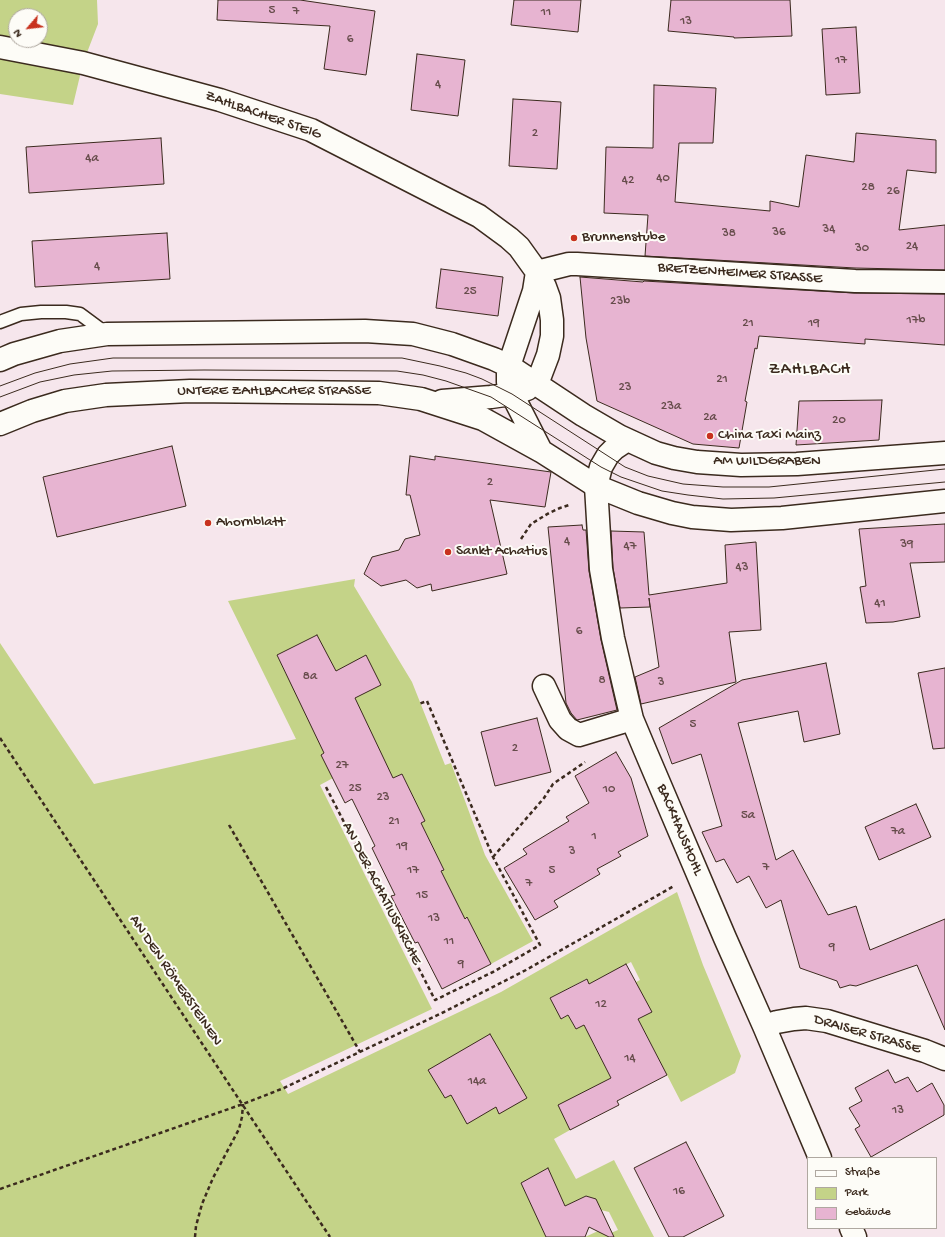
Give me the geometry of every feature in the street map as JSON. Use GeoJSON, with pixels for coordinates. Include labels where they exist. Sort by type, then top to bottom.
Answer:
{"type":"FeatureCollection","features":[{"type":"Feature","properties":{"kind":"street","name":"ZAHLBACHER STEIG"},"geometry":{"type":"LineString","coordinates":[[0,47],[83,63],[220,100],[312,130],[479,216],[510,238],[519,247],[537,272],[549,298],[552,320],[552,336],[548,355],[537,384]]}},
{"type":"Feature","properties":{"kind":"street","name":"BRETZENHEIMER STRASSE"},"geometry":{"type":"LineString","coordinates":[[537,272],[569,264],[576,264],[855,281],[945,282]]}},
{"type":"Feature","properties":{"kind":"street"},"geometry":{"type":"LineString","coordinates":[[537,272],[534,291],[509,366],[508,382],[512,394],[541,451],[596,486],[653,509],[692,517],[731,520],[782,518],[945,500]]}},
{"type":"Feature","properties":{"kind":"street"},"geometry":{"type":"LineString","coordinates":[[0,360],[14,354],[60,341],[107,334],[365,331],[413,334],[452,344],[480,353],[509,366],[537,384],[526,390],[512,394],[433,402]]}},
{"type":"Feature","properties":{"kind":"street","name":"AM WILDGRABEN"},"geometry":{"type":"LineString","coordinates":[[537,384],[583,415],[627,440],[656,453],[679,459],[741,465],[797,464],[945,453]]}},
{"type":"Feature","properties":{"kind":"street","name":"UNTERE ZAHLBACHER STRASSE"},"geometry":{"type":"LineString","coordinates":[[0,424],[32,411],[65,401],[106,395],[190,391],[356,392],[391,394],[433,402],[483,419],[541,451]]}},
{"type":"Feature","properties":{"kind":"street","name":"BACKHAUSHOHL"},"geometry":{"type":"LineString","coordinates":[[627,440],[608,455],[601,467],[596,486],[601,569],[612,638],[632,719],[820,1157]]}},
{"type":"Feature","properties":{"kind":"street"},"geometry":{"type":"LineString","coordinates":[[544,686],[560,720],[568,729],[579,735],[632,719]]}},
{"type":"Feature","properties":{"kind":"street","name":"DRAISER STRASSE"},"geometry":{"type":"LineString","coordinates":[[764,1026],[777,1022],[806,1018],[827,1021],[925,1051],[945,1059]]}},
{"type":"Feature","properties":{"kind":"lane"},"geometry":{"type":"LineString","coordinates":[[0,322],[21,314],[66,312],[80,314],[107,334]]}},
{"type":"Feature","properties":{"kind":"path"},"geometry":{"type":"LineString","coordinates":[[521,539],[531,524],[554,510],[570,505]]}},
{"type":"Feature","properties":{"kind":"path"},"geometry":{"type":"LineString","coordinates":[[419,704],[427,701],[493,857],[544,798],[554,784],[589,760]]}},
{"type":"Feature","properties":{"kind":"path","name":"AN DEN RÖMERSTEINEN"},"geometry":{"type":"LineString","coordinates":[[0,738],[330,1237]]}},
{"type":"Feature","properties":{"kind":"path","name":"AN DER ACHATIUSKIRCHE"},"geometry":{"type":"LineString","coordinates":[[326,787],[435,1000],[493,972],[540,945],[493,857]]}},
{"type":"Feature","properties":{"kind":"path"},"geometry":{"type":"LineString","coordinates":[[229,825],[360,1052]]}},
{"type":"Feature","properties":{"kind":"path"},"geometry":{"type":"LineString","coordinates":[[0,1189],[243,1104],[284,1088],[444,1012],[526,970],[697,873]]}},
{"type":"Feature","properties":{"kind":"path"},"geometry":{"type":"LineString","coordinates":[[195,1237],[196,1226],[202,1204],[213,1178],[239,1129],[243,1104]]}},
{"type":"Feature","properties":{"kind":"green space"},"geometry":{"type":"Polygon","coordinates":[[[0,0],[97,0],[98,24],[83,63],[73,105],[0,94],[0,0]]]}},
{"type":"Feature","properties":{"kind":"green space"},"geometry":{"type":"Polygon","coordinates":[[[355,579],[354,586],[412,682],[445,765],[451,763],[485,855],[533,941],[491,964],[467,917],[464,919],[441,872],[444,870],[421,823],[425,821],[402,774],[393,778],[381,754],[354,738],[322,754],[333,778],[320,785],[432,1009],[280,1081],[288,1094],[501,992],[677,892],[703,965],[741,1056],[735,1073],[681,1102],[638,1019],[651,1012],[632,984],[640,980],[631,962],[589,984],[586,979],[550,998],[562,1019],[568,1015],[576,1029],[587,1023],[593,1043],[611,1078],[607,1080],[570,1130],[554,1139],[576,1179],[614,1160],[654,1237],[585,1237],[598,1231],[606,1235],[618,1230],[609,1212],[601,1210],[595,1199],[586,1196],[565,1206],[548,1169],[521,1183],[543,1224],[540,1225],[546,1237],[0,1237],[0,643],[94,784],[296,739],[228,601],[355,579]],[[317,635],[277,655],[286,674],[332,680],[317,635]]]}},
{"type":"Feature","properties":{"kind":"building"},"geometry":{"type":"Polygon","coordinates":[[[218,0],[300,0],[375,11],[366,75],[324,69],[330,26],[217,20],[218,0]]]}},
{"type":"Feature","properties":{"kind":"building"},"geometry":{"type":"Polygon","coordinates":[[[514,0],[581,0],[578,32],[511,25],[514,0]]]}},
{"type":"Feature","properties":{"kind":"building"},"geometry":{"type":"Polygon","coordinates":[[[671,0],[790,0],[792,36],[734,38],[668,31],[671,0]]]}},
{"type":"Feature","properties":{"kind":"building"},"geometry":{"type":"Polygon","coordinates":[[[856,27],[860,93],[826,95],[822,29],[856,27]]]}},
{"type":"Feature","properties":{"kind":"building"},"geometry":{"type":"Polygon","coordinates":[[[417,54],[465,60],[458,116],[411,110],[417,54]]]}},
{"type":"Feature","properties":{"kind":"building"},"geometry":{"type":"Polygon","coordinates":[[[654,85],[716,88],[713,143],[679,143],[675,202],[770,211],[770,201],[799,207],[806,155],[854,162],[856,133],[936,140],[936,173],[907,170],[899,230],[945,225],[945,270],[855,268],[645,256],[648,215],[604,213],[606,147],[653,148],[654,85]]]}},
{"type":"Feature","properties":{"kind":"building"},"geometry":{"type":"Polygon","coordinates":[[[513,99],[561,102],[557,169],[509,166],[513,99]]]}},
{"type":"Feature","properties":{"kind":"building"},"geometry":{"type":"Polygon","coordinates":[[[161,138],[164,184],[29,193],[26,147],[161,138]]]}},
{"type":"Feature","properties":{"kind":"building"},"geometry":{"type":"Polygon","coordinates":[[[167,233],[170,279],[35,287],[32,241],[167,233]]]}},
{"type":"Feature","properties":{"kind":"building"},"geometry":{"type":"Polygon","coordinates":[[[441,269],[503,277],[498,316],[436,308],[441,269]]]}},
{"type":"Feature","properties":{"kind":"building"},"geometry":{"type":"Polygon","coordinates":[[[580,277],[643,282],[854,293],[945,294],[945,345],[865,339],[865,344],[759,336],[757,349],[755,348],[745,401],[747,402],[739,448],[693,444],[597,401],[586,338],[580,277]]]}},
{"type":"Feature","properties":{"kind":"building"},"geometry":{"type":"Polygon","coordinates":[[[882,400],[879,440],[796,445],[799,401],[882,400]]]}},
{"type":"Feature","properties":{"kind":"building"},"geometry":{"type":"Polygon","coordinates":[[[172,446],[186,506],[57,537],[43,477],[172,446]]]}},
{"type":"Feature","properties":{"kind":"building"},"geometry":{"type":"Polygon","coordinates":[[[410,456],[435,460],[435,456],[551,472],[545,507],[490,500],[507,574],[432,591],[431,584],[417,588],[406,580],[381,586],[364,574],[372,557],[399,550],[405,539],[420,535],[410,495],[406,495],[410,456]]]}},
{"type":"Feature","properties":{"kind":"building"},"geometry":{"type":"Polygon","coordinates":[[[945,524],[945,562],[910,563],[920,617],[893,622],[866,623],[860,587],[866,586],[859,529],[945,524]]]}},
{"type":"Feature","properties":{"kind":"building"},"geometry":{"type":"Polygon","coordinates":[[[582,525],[583,530],[586,530],[589,571],[601,640],[617,710],[577,720],[571,713],[566,703],[548,527],[582,525]]]}},
{"type":"Feature","properties":{"kind":"building"},"geometry":{"type":"Polygon","coordinates":[[[611,531],[644,532],[649,595],[727,583],[725,545],[756,542],[761,630],[729,632],[736,682],[641,704],[635,677],[659,667],[649,598],[650,607],[620,608],[613,568],[611,531]]]}},
{"type":"Feature","properties":{"kind":"building"},"geometry":{"type":"Polygon","coordinates":[[[317,635],[336,671],[366,655],[381,685],[355,698],[393,778],[402,774],[425,821],[421,823],[444,870],[441,871],[465,919],[467,917],[491,964],[442,989],[418,942],[415,943],[391,896],[395,895],[372,848],[375,846],[352,799],[345,803],[321,755],[324,753],[277,655],[317,635]]]}},
{"type":"Feature","properties":{"kind":"building"},"geometry":{"type":"Polygon","coordinates":[[[826,663],[840,734],[804,742],[798,711],[738,723],[776,860],[793,850],[828,915],[856,906],[870,950],[945,919],[945,1030],[917,965],[856,986],[850,985],[840,988],[837,981],[800,968],[781,900],[766,908],[749,876],[737,883],[724,859],[716,862],[702,832],[722,826],[701,754],[672,764],[659,728],[742,680],[826,663]]]}},
{"type":"Feature","properties":{"kind":"building"},"geometry":{"type":"Polygon","coordinates":[[[945,668],[945,748],[933,749],[918,673],[945,668]]]}},
{"type":"Feature","properties":{"kind":"building"},"geometry":{"type":"Polygon","coordinates":[[[537,718],[551,772],[495,786],[481,732],[537,718]]]}},
{"type":"Feature","properties":{"kind":"building"},"geometry":{"type":"Polygon","coordinates":[[[616,752],[631,778],[648,836],[618,852],[621,856],[597,869],[600,874],[554,901],[558,907],[535,920],[504,868],[527,854],[523,849],[569,821],[566,817],[589,803],[575,776],[616,752]]]}},
{"type":"Feature","properties":{"kind":"building"},"geometry":{"type":"Polygon","coordinates":[[[916,804],[931,837],[879,860],[865,827],[916,804]]]}},
{"type":"Feature","properties":{"kind":"building"},"geometry":{"type":"Polygon","coordinates":[[[626,964],[652,1012],[638,1019],[667,1075],[617,1101],[619,1105],[570,1130],[558,1105],[611,1078],[584,1025],[576,1029],[568,1015],[561,1019],[550,998],[587,979],[589,984],[626,964]]]}},
{"type":"Feature","properties":{"kind":"building"},"geometry":{"type":"Polygon","coordinates":[[[490,1034],[527,1098],[499,1114],[496,1107],[467,1124],[451,1095],[445,1098],[428,1070],[490,1034]]]}},
{"type":"Feature","properties":{"kind":"building"},"geometry":{"type":"Polygon","coordinates":[[[888,1070],[895,1083],[908,1077],[917,1092],[932,1083],[944,1105],[944,1115],[871,1157],[855,1129],[860,1126],[849,1108],[862,1101],[855,1088],[888,1070]]]}},
{"type":"Feature","properties":{"kind":"building"},"geometry":{"type":"Polygon","coordinates":[[[686,1142],[724,1216],[683,1237],[669,1237],[634,1168],[686,1142]]]}},
{"type":"Feature","properties":{"kind":"building"},"geometry":{"type":"Polygon","coordinates":[[[548,1168],[565,1206],[586,1196],[596,1199],[614,1237],[609,1237],[589,1227],[585,1237],[546,1237],[521,1183],[548,1168]]]}},
{"type":"Feature","properties":{"kind":"tram line"},"geometry":{"type":"LineString","coordinates":[[0,386],[35,373],[70,364],[113,358],[402,358],[440,366],[482,379],[512,394],[625,467],[648,476],[683,484],[723,487],[769,487],[945,469]]}},
{"type":"Feature","properties":{"kind":"tram line"},"geometry":{"type":"LineString","coordinates":[[0,397],[40,382],[74,375],[112,371],[397,371],[423,375],[446,381],[491,397],[601,467],[621,477],[662,491],[723,499],[774,498],[945,482]]}},
{"type":"Feature","properties":{"kind":"place","name":"Brunnenstube"},"geometry":{"type":"Point","coordinates":[574,238]}},
{"type":"Feature","properties":{"kind":"place","name":"China Taxi Mainz"},"geometry":{"type":"Point","coordinates":[710,436]}},
{"type":"Feature","properties":{"kind":"place","name":"Ahornblatt"},"geometry":{"type":"Point","coordinates":[208,523]}},
{"type":"Feature","properties":{"kind":"place","name":"Sankt Achatius"},"geometry":{"type":"Point","coordinates":[448,552]}},
{"type":"Feature","properties":{"kind":"district","name":"ZAHLBACH"},"geometry":{"type":"Point","coordinates":[810,370]}}]}
